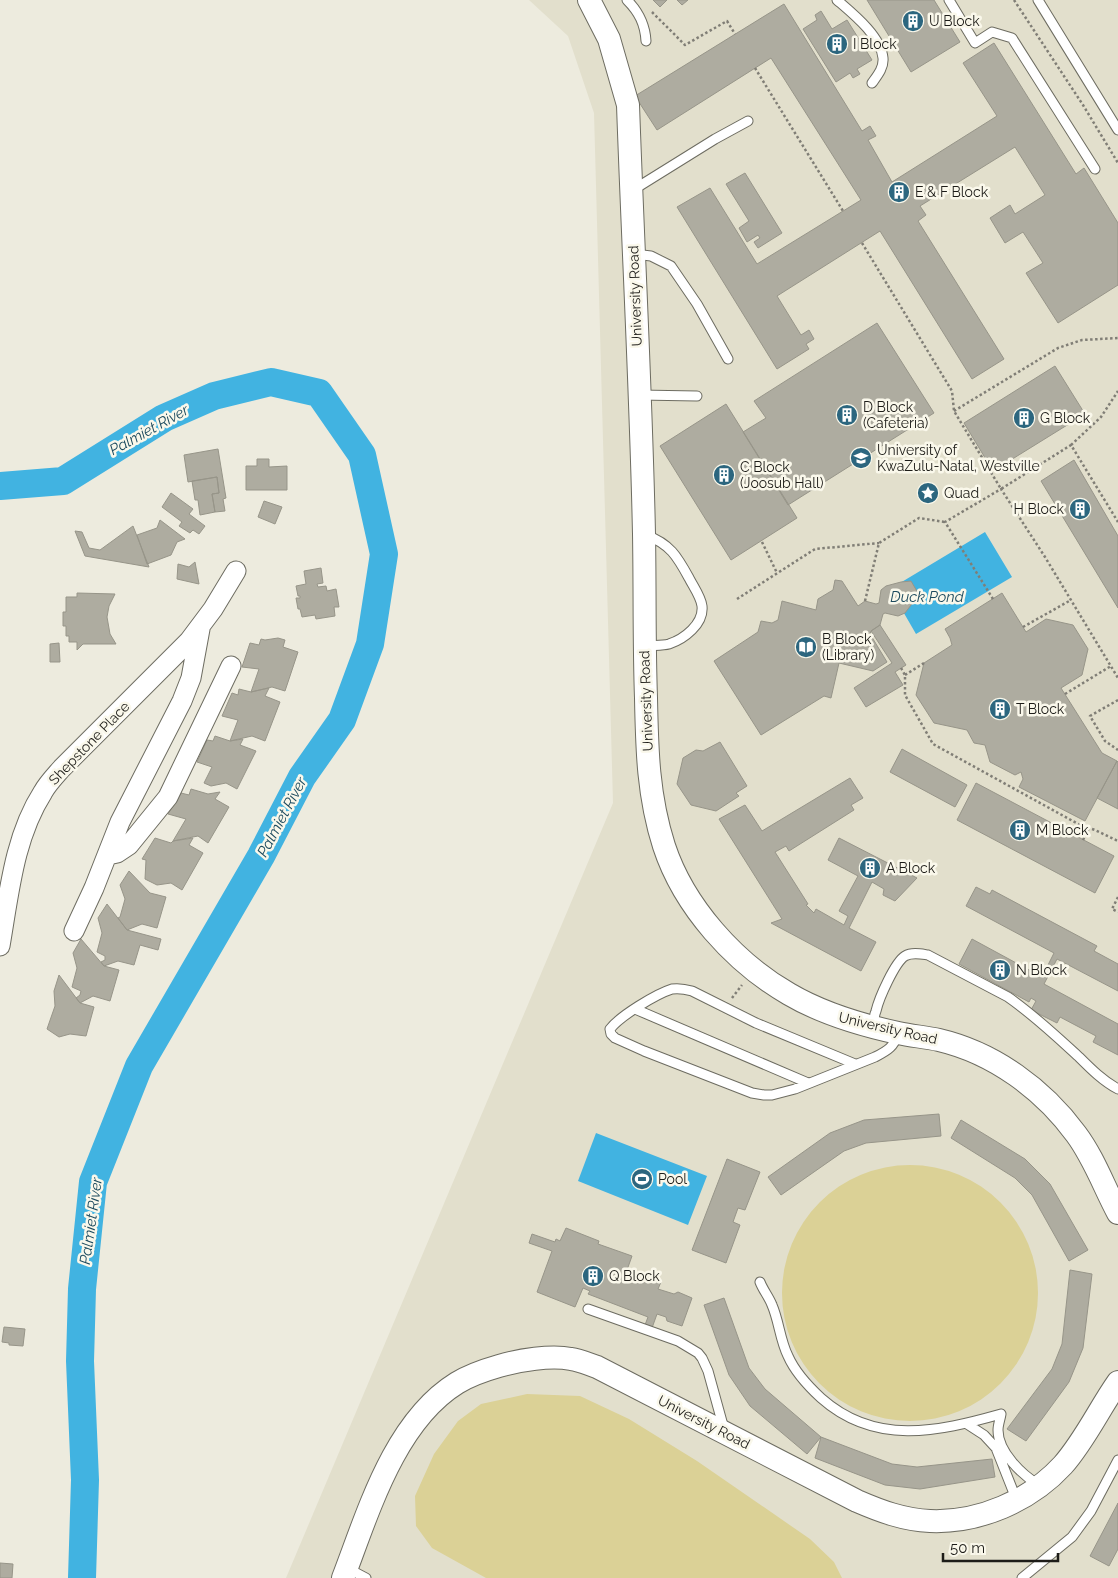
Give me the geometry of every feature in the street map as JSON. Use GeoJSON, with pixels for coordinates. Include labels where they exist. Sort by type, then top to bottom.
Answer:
{"type":"FeatureCollection","features":[{"type":"Feature","properties":{"kind":"street","name":"University Road"},"geometry":{"type":"LineString","coordinates":[[589,0],[608,39],[628,104],[644,534],[644,646],[647,757],[651,793],[665,848],[678,878],[697,909],[719,938],[754,970],[791,995],[839,1017],[899,1033],[953,1043],[994,1061],[1015,1073],[1052,1106],[1077,1135],[1095,1165],[1118,1213]]}},
{"type":"Feature","properties":{"kind":"street","name":"Shepstone Place"},"geometry":{"type":"LineString","coordinates":[[0,946],[16,860],[34,807],[43,790],[62,768],[175,657],[200,629],[236,571]]}},
{"type":"Feature","properties":{"kind":"street"},"geometry":{"type":"LineString","coordinates":[[74,931],[128,806],[182,702],[191,678],[200,629]]}},
{"type":"Feature","properties":{"kind":"street"},"geometry":{"type":"LineString","coordinates":[[108,855],[117,853],[129,845],[168,797],[231,666]]}},
{"type":"Feature","properties":{"kind":"street","name":"University Road"},"geometry":{"type":"LineString","coordinates":[[1095,1165],[1118,1180]]}},
{"type":"Feature","properties":{"kind":"street","name":"University Road"},"geometry":{"type":"LineString","coordinates":[[352,1575],[384,1476],[400,1444],[420,1417],[456,1383],[480,1372],[513,1362],[536,1358],[570,1358],[597,1367],[880,1511],[901,1517],[929,1521],[945,1521],[988,1513],[1017,1501],[1039,1486],[1063,1465],[1118,1382]]}},
{"type":"Feature","properties":{"kind":"lane"},"geometry":{"type":"LineString","coordinates":[[627,0],[635,8],[642,21],[646,41]]}},
{"type":"Feature","properties":{"kind":"lane"},"geometry":{"type":"LineString","coordinates":[[837,0],[867,28],[879,44],[883,57],[882,65],[872,83]]}},
{"type":"Feature","properties":{"kind":"lane"},"geometry":{"type":"LineString","coordinates":[[949,0],[975,43],[992,32],[1012,38],[1095,169]]}},
{"type":"Feature","properties":{"kind":"lane"},"geometry":{"type":"LineString","coordinates":[[1038,0],[1118,130]]}},
{"type":"Feature","properties":{"kind":"lane"},"geometry":{"type":"LineString","coordinates":[[631,191],[714,139],[748,121]]}},
{"type":"Feature","properties":{"kind":"lane"},"geometry":{"type":"LineString","coordinates":[[633,254],[651,256],[671,266],[697,304],[728,359]]}},
{"type":"Feature","properties":{"kind":"lane"},"geometry":{"type":"LineString","coordinates":[[639,395],[697,396]]}},
{"type":"Feature","properties":{"kind":"lane"},"geometry":{"type":"LineString","coordinates":[[644,534],[659,540],[679,559],[702,604],[702,614],[697,624],[686,634],[668,644],[644,646]]}},
{"type":"Feature","properties":{"kind":"lane"},"geometry":{"type":"LineString","coordinates":[[873,1026],[876,1010],[899,961],[906,955],[915,953],[928,955],[1008,997],[1034,1016],[1096,1073],[1118,1089]]}},
{"type":"Feature","properties":{"kind":"lane"},"geometry":{"type":"LineString","coordinates":[[855,1064],[756,1023],[692,991],[681,988],[672,990],[635,1009],[615,1023],[610,1030],[615,1038],[644,1051],[764,1096],[795,1089],[887,1051],[894,1044],[899,1033]]}},
{"type":"Feature","properties":{"kind":"lane"},"geometry":{"type":"LineString","coordinates":[[635,1009],[808,1084]]}},
{"type":"Feature","properties":{"kind":"lane"},"geometry":{"type":"LineString","coordinates":[[760,1282],[772,1304],[788,1356],[800,1375],[813,1390],[843,1414],[863,1424],[887,1430],[911,1431],[967,1424],[1001,1414],[998,1436],[1007,1454],[1021,1473],[1039,1486]]}},
{"type":"Feature","properties":{"kind":"lane"},"geometry":{"type":"LineString","coordinates":[[588,1309],[678,1341],[698,1352],[708,1371],[725,1433]]}},
{"type":"Feature","properties":{"kind":"lane"},"geometry":{"type":"LineString","coordinates":[[967,1424],[984,1435],[996,1448],[1017,1501]]}},
{"type":"Feature","properties":{"kind":"lane"},"geometry":{"type":"LineString","coordinates":[[1022,1578],[1072,1537],[1091,1511],[1118,1460]]}},
{"type":"Feature","properties":{"kind":"path"},"geometry":{"type":"LineString","coordinates":[[1014,0],[1083,105],[1118,163]]}},
{"type":"Feature","properties":{"kind":"path"},"geometry":{"type":"LineString","coordinates":[[646,6],[685,45],[727,21],[735,34]]}},
{"type":"Feature","properties":{"kind":"path"},"geometry":{"type":"LineString","coordinates":[[755,68],[843,211]]}},
{"type":"Feature","properties":{"kind":"path"},"geometry":{"type":"LineString","coordinates":[[862,243],[952,391],[954,411],[1118,678]]}},
{"type":"Feature","properties":{"kind":"path"},"geometry":{"type":"LineString","coordinates":[[954,411],[1058,348],[1082,340],[1118,338]]}},
{"type":"Feature","properties":{"kind":"path"},"geometry":{"type":"LineString","coordinates":[[737,599],[815,549],[879,543],[919,518],[945,522],[1071,445],[1102,417],[1118,391]]}},
{"type":"Feature","properties":{"kind":"path"},"geometry":{"type":"LineString","coordinates":[[1071,445],[1118,522]]}},
{"type":"Feature","properties":{"kind":"path"},"geometry":{"type":"LineString","coordinates":[[945,522],[993,599]]}},
{"type":"Feature","properties":{"kind":"path"},"geometry":{"type":"LineString","coordinates":[[762,542],[777,573]]}},
{"type":"Feature","properties":{"kind":"path"},"geometry":{"type":"LineString","coordinates":[[865,601],[879,543]]}},
{"type":"Feature","properties":{"kind":"path"},"geometry":{"type":"LineString","coordinates":[[1024,627],[1071,600]]}},
{"type":"Feature","properties":{"kind":"path"},"geometry":{"type":"LineString","coordinates":[[905,675],[924,662]]}},
{"type":"Feature","properties":{"kind":"path"},"geometry":{"type":"LineString","coordinates":[[1065,694],[1111,666]]}},
{"type":"Feature","properties":{"kind":"path"},"geometry":{"type":"LineString","coordinates":[[901,668],[905,675],[905,695],[933,744],[1080,825],[1118,841]]}},
{"type":"Feature","properties":{"kind":"path"},"geometry":{"type":"LineString","coordinates":[[1118,700],[1090,716],[1105,742],[1118,750]]}},
{"type":"Feature","properties":{"kind":"path"},"geometry":{"type":"LineString","coordinates":[[1084,840],[1089,828]]}},
{"type":"Feature","properties":{"kind":"path"},"geometry":{"type":"LineString","coordinates":[[1118,897],[1112,909],[1118,912]]}},
{"type":"Feature","properties":{"kind":"path"},"geometry":{"type":"LineString","coordinates":[[736,993],[746,980]]}},
{"type":"Feature","properties":{"kind":"shaded area","name":"University of KwaZulu-Natal, Westville"},"geometry":{"type":"Polygon","coordinates":[[[529,0],[1118,0],[1118,1578],[286,1578],[613,803],[594,113],[568,36],[529,0]]]}},
{"type":"Feature","properties":{"kind":"shaded area"},"geometry":{"type":"Polygon","coordinates":[[[910,1165],[947,1171],[970,1180],[991,1194],[1009,1212],[1028,1244],[1035,1268],[1038,1293],[1032,1330],[1023,1353],[1009,1374],[991,1392],[959,1411],[935,1418],[910,1421],[873,1415],[850,1406],[829,1392],[811,1374],[792,1342],[785,1318],[782,1293],[788,1256],[797,1233],[811,1212],[829,1194],[861,1175],[885,1168],[910,1165]]]}},
{"type":"Feature","properties":{"kind":"shaded area"},"geometry":{"type":"Polygon","coordinates":[[[527,1394],[580,1396],[629,1419],[697,1461],[810,1539],[834,1562],[842,1578],[486,1578],[432,1548],[416,1526],[415,1496],[434,1454],[458,1421],[481,1404],[527,1394]]]}},
{"type":"Feature","properties":{"kind":"water","name":"Duck Pond"},"geometry":{"type":"Polygon","coordinates":[[[985,532],[1012,577],[916,634],[890,589],[985,532]]]}},
{"type":"Feature","properties":{"kind":"water","name":"Pool"},"geometry":{"type":"Polygon","coordinates":[[[596,1133],[707,1176],[688,1225],[578,1181],[596,1133]]]}},
{"type":"Feature","properties":{"kind":"building"},"geometry":{"type":"Polygon","coordinates":[[[653,0],[667,0],[660,7],[653,0]]]}},
{"type":"Feature","properties":{"kind":"building"},"geometry":{"type":"Polygon","coordinates":[[[677,0],[688,0],[682,5],[677,0]]]}},
{"type":"Feature","properties":{"kind":"building","name":"U Block"},"geometry":{"type":"Polygon","coordinates":[[[867,0],[934,0],[960,42],[911,72],[867,0]]]}},
{"type":"Feature","properties":{"kind":"building","name":"E & F Block"},"geometry":{"type":"Polygon","coordinates":[[[784,4],[862,131],[870,126],[876,136],[868,140],[892,182],[997,116],[963,63],[994,43],[1076,174],[1084,168],[1118,223],[1118,285],[1058,323],[1026,273],[1043,263],[1023,232],[1005,243],[990,218],[1010,205],[1015,214],[1045,195],[1015,147],[920,206],[926,215],[918,221],[1004,359],[972,379],[880,231],[777,296],[801,335],[809,330],[814,339],[806,344],[809,349],[777,369],[677,207],[710,188],[757,264],[861,200],[771,58],[657,130],[635,96],[784,4]]]}},
{"type":"Feature","properties":{"kind":"building","name":"I Block"},"geometry":{"type":"Polygon","coordinates":[[[821,11],[832,29],[847,20],[872,60],[857,69],[860,74],[853,78],[850,73],[836,82],[803,29],[817,20],[815,15],[821,11]]]}},
{"type":"Feature","properties":{"kind":"building"},"geometry":{"type":"Polygon","coordinates":[[[745,173],[782,233],[758,248],[754,242],[760,238],[758,235],[747,242],[739,228],[749,221],[726,184],[745,173]]]}},
{"type":"Feature","properties":{"kind":"building","name":"D Block (Cafeteria)"},"geometry":{"type":"Polygon","coordinates":[[[877,323],[934,413],[788,505],[743,432],[766,418],[754,401],[877,323]]]}},
{"type":"Feature","properties":{"kind":"building","name":"G Block"},"geometry":{"type":"Polygon","coordinates":[[[1055,366],[1085,414],[993,471],[964,423],[1055,366]]]}},
{"type":"Feature","properties":{"kind":"building","name":"C Block (Joosub Hall)"},"geometry":{"type":"Polygon","coordinates":[[[726,404],[797,518],[731,560],[660,446],[726,404]]]}},
{"type":"Feature","properties":{"kind":"building"},"geometry":{"type":"Polygon","coordinates":[[[218,449],[226,498],[223,499],[225,511],[215,512],[212,494],[219,493],[217,477],[188,482],[184,455],[218,449]]]}},
{"type":"Feature","properties":{"kind":"building"},"geometry":{"type":"Polygon","coordinates":[[[257,459],[269,459],[269,467],[287,466],[287,490],[246,490],[246,466],[257,466],[257,459]]]}},
{"type":"Feature","properties":{"kind":"building","name":"H Block"},"geometry":{"type":"Polygon","coordinates":[[[1074,460],[1118,536],[1118,608],[1041,481],[1074,460]]]}},
{"type":"Feature","properties":{"kind":"building"},"geometry":{"type":"Polygon","coordinates":[[[217,477],[219,493],[212,494],[215,512],[200,515],[192,481],[217,477]]]}},
{"type":"Feature","properties":{"kind":"building"},"geometry":{"type":"Polygon","coordinates":[[[171,493],[193,509],[189,514],[205,526],[199,534],[193,530],[190,533],[179,526],[182,522],[162,507],[171,493]]]}},
{"type":"Feature","properties":{"kind":"building"},"geometry":{"type":"Polygon","coordinates":[[[264,501],[282,507],[275,524],[258,517],[264,501]]]}},
{"type":"Feature","properties":{"kind":"building"},"geometry":{"type":"Polygon","coordinates":[[[160,520],[185,539],[177,542],[171,555],[147,564],[137,535],[157,528],[160,520]]]}},
{"type":"Feature","properties":{"kind":"building"},"geometry":{"type":"Polygon","coordinates":[[[133,526],[149,567],[85,556],[75,531],[82,532],[89,548],[100,550],[133,526]]]}},
{"type":"Feature","properties":{"kind":"building"},"geometry":{"type":"Polygon","coordinates":[[[195,562],[199,584],[177,579],[178,564],[189,567],[195,562]]]}},
{"type":"Feature","properties":{"kind":"building"},"geometry":{"type":"Polygon","coordinates":[[[321,568],[323,583],[317,584],[318,587],[326,586],[327,591],[336,589],[339,607],[334,607],[335,616],[316,619],[315,615],[302,617],[300,609],[298,609],[296,598],[300,598],[300,596],[298,596],[296,586],[306,584],[304,571],[321,568]]]}},
{"type":"Feature","properties":{"kind":"building","name":"B Block (Library)"},"geometry":{"type":"Polygon","coordinates":[[[835,580],[842,581],[858,606],[865,601],[879,603],[881,590],[886,586],[901,582],[911,581],[918,593],[905,613],[898,616],[883,614],[880,625],[871,631],[870,634],[887,662],[873,671],[839,663],[831,698],[824,696],[761,735],[714,661],[758,632],[761,621],[772,623],[778,620],[782,601],[816,610],[818,599],[833,590],[835,580]]]}},
{"type":"Feature","properties":{"kind":"building"},"geometry":{"type":"Polygon","coordinates":[[[77,593],[115,594],[109,606],[107,617],[110,634],[116,644],[83,644],[77,650],[77,642],[69,642],[69,636],[66,636],[66,626],[63,626],[63,612],[66,612],[66,597],[77,597],[77,593]]]}},
{"type":"Feature","properties":{"kind":"building","name":"T Block"},"geometry":{"type":"Polygon","coordinates":[[[1002,593],[1026,632],[1046,619],[1073,625],[1088,649],[1082,675],[1061,688],[1102,753],[1117,761],[1085,821],[1019,787],[1023,779],[1021,772],[1015,775],[990,762],[985,745],[974,743],[967,730],[934,723],[916,695],[924,663],[952,645],[945,629],[1002,593]]]}},
{"type":"Feature","properties":{"kind":"building"},"geometry":{"type":"Polygon","coordinates":[[[880,625],[906,665],[895,672],[903,685],[866,707],[854,688],[892,663],[871,631],[880,625]]]}},
{"type":"Feature","properties":{"kind":"building"},"geometry":{"type":"Polygon","coordinates":[[[278,638],[285,640],[283,647],[298,652],[285,691],[272,687],[251,692],[259,669],[242,667],[250,643],[259,645],[261,639],[278,638]]]}},
{"type":"Feature","properties":{"kind":"building"},"geometry":{"type":"Polygon","coordinates":[[[59,643],[60,662],[50,662],[50,644],[59,643]]]}},
{"type":"Feature","properties":{"kind":"building"},"geometry":{"type":"Polygon","coordinates":[[[269,688],[265,696],[280,702],[265,741],[252,736],[230,741],[238,720],[222,716],[232,693],[238,695],[239,689],[251,692],[269,688]]]}},
{"type":"Feature","properties":{"kind":"building"},"geometry":{"type":"Polygon","coordinates":[[[215,736],[230,741],[243,739],[240,745],[256,751],[237,789],[226,783],[211,786],[204,783],[212,767],[197,762],[207,740],[213,741],[215,736]]]}},
{"type":"Feature","properties":{"kind":"building"},"geometry":{"type":"Polygon","coordinates":[[[720,742],[747,786],[736,793],[739,796],[716,811],[691,805],[677,784],[683,758],[696,750],[703,751],[720,742]]]}},
{"type":"Feature","properties":{"kind":"building"},"geometry":{"type":"Polygon","coordinates":[[[902,749],[967,785],[955,807],[890,772],[902,749]]]}},
{"type":"Feature","properties":{"kind":"building"},"geometry":{"type":"Polygon","coordinates":[[[1118,762],[1118,809],[1097,798],[1118,762]]]}},
{"type":"Feature","properties":{"kind":"building","name":"A Block"},"geometry":{"type":"Polygon","coordinates":[[[850,778],[863,798],[851,805],[854,810],[789,851],[786,846],[775,852],[808,904],[806,905],[814,913],[816,909],[844,925],[848,916],[839,911],[858,876],[828,860],[839,838],[917,878],[895,901],[883,895],[884,889],[872,882],[849,928],[876,942],[861,971],[771,923],[782,919],[719,819],[745,805],[762,831],[850,778]]]}},
{"type":"Feature","properties":{"kind":"building","name":"M Block"},"geometry":{"type":"Polygon","coordinates":[[[976,783],[1114,856],[1095,893],[957,820],[976,783]]]}},
{"type":"Feature","properties":{"kind":"building"},"geometry":{"type":"Polygon","coordinates":[[[191,789],[208,794],[220,792],[215,799],[229,807],[208,843],[198,836],[173,841],[186,819],[168,814],[181,793],[189,795],[191,789]]]}},
{"type":"Feature","properties":{"kind":"building"},"geometry":{"type":"Polygon","coordinates":[[[155,838],[171,843],[173,841],[193,838],[189,845],[203,853],[182,890],[171,883],[157,885],[145,879],[146,860],[142,859],[155,838]]]}},
{"type":"Feature","properties":{"kind":"building"},"geometry":{"type":"Polygon","coordinates":[[[129,871],[150,893],[166,897],[157,928],[142,924],[127,930],[118,918],[120,917],[125,899],[120,885],[129,871]]]}},
{"type":"Feature","properties":{"kind":"building","name":"N Block"},"geometry":{"type":"Polygon","coordinates":[[[976,887],[990,894],[992,890],[1097,946],[1094,951],[1118,964],[1118,991],[1057,959],[1044,984],[1118,1024],[1118,1055],[1093,1042],[1096,1036],[1060,1017],[1057,1023],[1031,1010],[1036,1001],[1031,998],[1029,1002],[959,964],[972,939],[1042,977],[1054,953],[966,906],[976,887]]]}},
{"type":"Feature","properties":{"kind":"building"},"geometry":{"type":"Polygon","coordinates":[[[107,904],[127,930],[161,939],[158,950],[140,945],[134,965],[118,961],[104,966],[101,962],[105,960],[105,956],[97,952],[102,933],[98,918],[107,904]]]}},
{"type":"Feature","properties":{"kind":"building"},"geometry":{"type":"Polygon","coordinates":[[[81,939],[104,966],[119,970],[110,1001],[93,996],[80,1003],[76,998],[80,995],[81,991],[72,987],[77,968],[73,953],[81,939]]]}},
{"type":"Feature","properties":{"kind":"building"},"geometry":{"type":"Polygon","coordinates":[[[59,975],[80,1003],[94,1007],[86,1036],[70,1034],[59,1037],[47,1029],[55,1006],[54,991],[59,975]]]}},
{"type":"Feature","properties":{"kind":"building"},"geometry":{"type":"Polygon","coordinates":[[[939,1114],[941,1136],[866,1143],[844,1151],[781,1195],[768,1177],[830,1133],[864,1120],[939,1114]]]}},
{"type":"Feature","properties":{"kind":"building"},"geometry":{"type":"Polygon","coordinates":[[[961,1120],[1025,1159],[1050,1184],[1088,1250],[1069,1261],[1032,1195],[1015,1178],[951,1138],[961,1120]]]}},
{"type":"Feature","properties":{"kind":"building"},"geometry":{"type":"Polygon","coordinates":[[[727,1159],[760,1172],[745,1210],[738,1208],[733,1222],[740,1225],[726,1263],[692,1250],[727,1159]]]}},
{"type":"Feature","properties":{"kind":"building","name":"Q Block"},"geometry":{"type":"Polygon","coordinates":[[[566,1228],[599,1241],[598,1244],[632,1256],[627,1270],[661,1282],[658,1289],[674,1294],[678,1292],[692,1298],[682,1326],[667,1321],[666,1317],[657,1314],[652,1328],[645,1325],[648,1317],[588,1294],[590,1291],[583,1288],[575,1307],[537,1292],[552,1251],[529,1243],[532,1234],[555,1242],[556,1239],[560,1241],[566,1228]]]}},
{"type":"Feature","properties":{"kind":"building"},"geometry":{"type":"Polygon","coordinates":[[[1070,1270],[1092,1274],[1083,1348],[1069,1382],[1026,1441],[1007,1429],[1052,1369],[1062,1344],[1070,1270]]]}},
{"type":"Feature","properties":{"kind":"building"},"geometry":{"type":"Polygon","coordinates":[[[724,1298],[749,1368],[765,1389],[821,1437],[807,1454],[750,1406],[729,1375],[704,1305],[724,1298]]]}},
{"type":"Feature","properties":{"kind":"building"},"geometry":{"type":"Polygon","coordinates":[[[4,1327],[25,1329],[23,1346],[9,1345],[9,1343],[2,1342],[4,1327]]]}},
{"type":"Feature","properties":{"kind":"building"},"geometry":{"type":"Polygon","coordinates":[[[821,1437],[892,1464],[917,1467],[992,1459],[995,1477],[920,1489],[885,1485],[815,1458],[821,1437]]]}},
{"type":"Feature","properties":{"kind":"building"},"geometry":{"type":"Polygon","coordinates":[[[1118,1503],[1118,1549],[1109,1566],[1090,1556],[1118,1503]]]}},
{"type":"Feature","properties":{"kind":"building"},"geometry":{"type":"Polygon","coordinates":[[[0,1563],[13,1564],[12,1578],[0,1578],[0,1563]]]}},
{"type":"Feature","properties":{"kind":"waterway","name":"Palmiet River"},"geometry":{"type":"LineString","coordinates":[[0,486],[63,481],[164,418],[214,396],[271,382],[319,393],[362,455],[384,554],[370,644],[342,720],[302,777],[261,856],[139,1066],[93,1182],[82,1289],[80,1361],[85,1480],[82,1578]]}},
{"type":"Feature","properties":{"kind":"place","name":"U Block"},"geometry":{"type":"Point","coordinates":[913,21]}},
{"type":"Feature","properties":{"kind":"place","name":"I Block"},"geometry":{"type":"Point","coordinates":[837,44]}},
{"type":"Feature","properties":{"kind":"place","name":"E & F Block"},"geometry":{"type":"Point","coordinates":[899,192]}},
{"type":"Feature","properties":{"kind":"place","name":"D Block (Cafeteria)"},"geometry":{"type":"Point","coordinates":[847,415]}},
{"type":"Feature","properties":{"kind":"place","name":"G Block"},"geometry":{"type":"Point","coordinates":[1024,418]}},
{"type":"Feature","properties":{"kind":"place","name":"University of KwaZulu-Natal, Westville"},"geometry":{"type":"Point","coordinates":[861,458]}},
{"type":"Feature","properties":{"kind":"place","name":"C Block (Joosub Hall)"},"geometry":{"type":"Point","coordinates":[724,475]}},
{"type":"Feature","properties":{"kind":"place","name":"Quad"},"geometry":{"type":"Point","coordinates":[928,493]}},
{"type":"Feature","properties":{"kind":"place","name":"H Block"},"geometry":{"type":"Point","coordinates":[1080,509]}},
{"type":"Feature","properties":{"kind":"place","name":"B Block (Library)"},"geometry":{"type":"Point","coordinates":[806,647]}},
{"type":"Feature","properties":{"kind":"place","name":"T Block"},"geometry":{"type":"Point","coordinates":[1000,709]}},
{"type":"Feature","properties":{"kind":"place","name":"M Block"},"geometry":{"type":"Point","coordinates":[1020,830]}},
{"type":"Feature","properties":{"kind":"place","name":"A Block"},"geometry":{"type":"Point","coordinates":[870,868]}},
{"type":"Feature","properties":{"kind":"place","name":"N Block"},"geometry":{"type":"Point","coordinates":[1000,970]}},
{"type":"Feature","properties":{"kind":"place","name":"Pool"},"geometry":{"type":"Point","coordinates":[642,1179]}},
{"type":"Feature","properties":{"kind":"place","name":"Q Block"},"geometry":{"type":"Point","coordinates":[593,1276]}}]}
